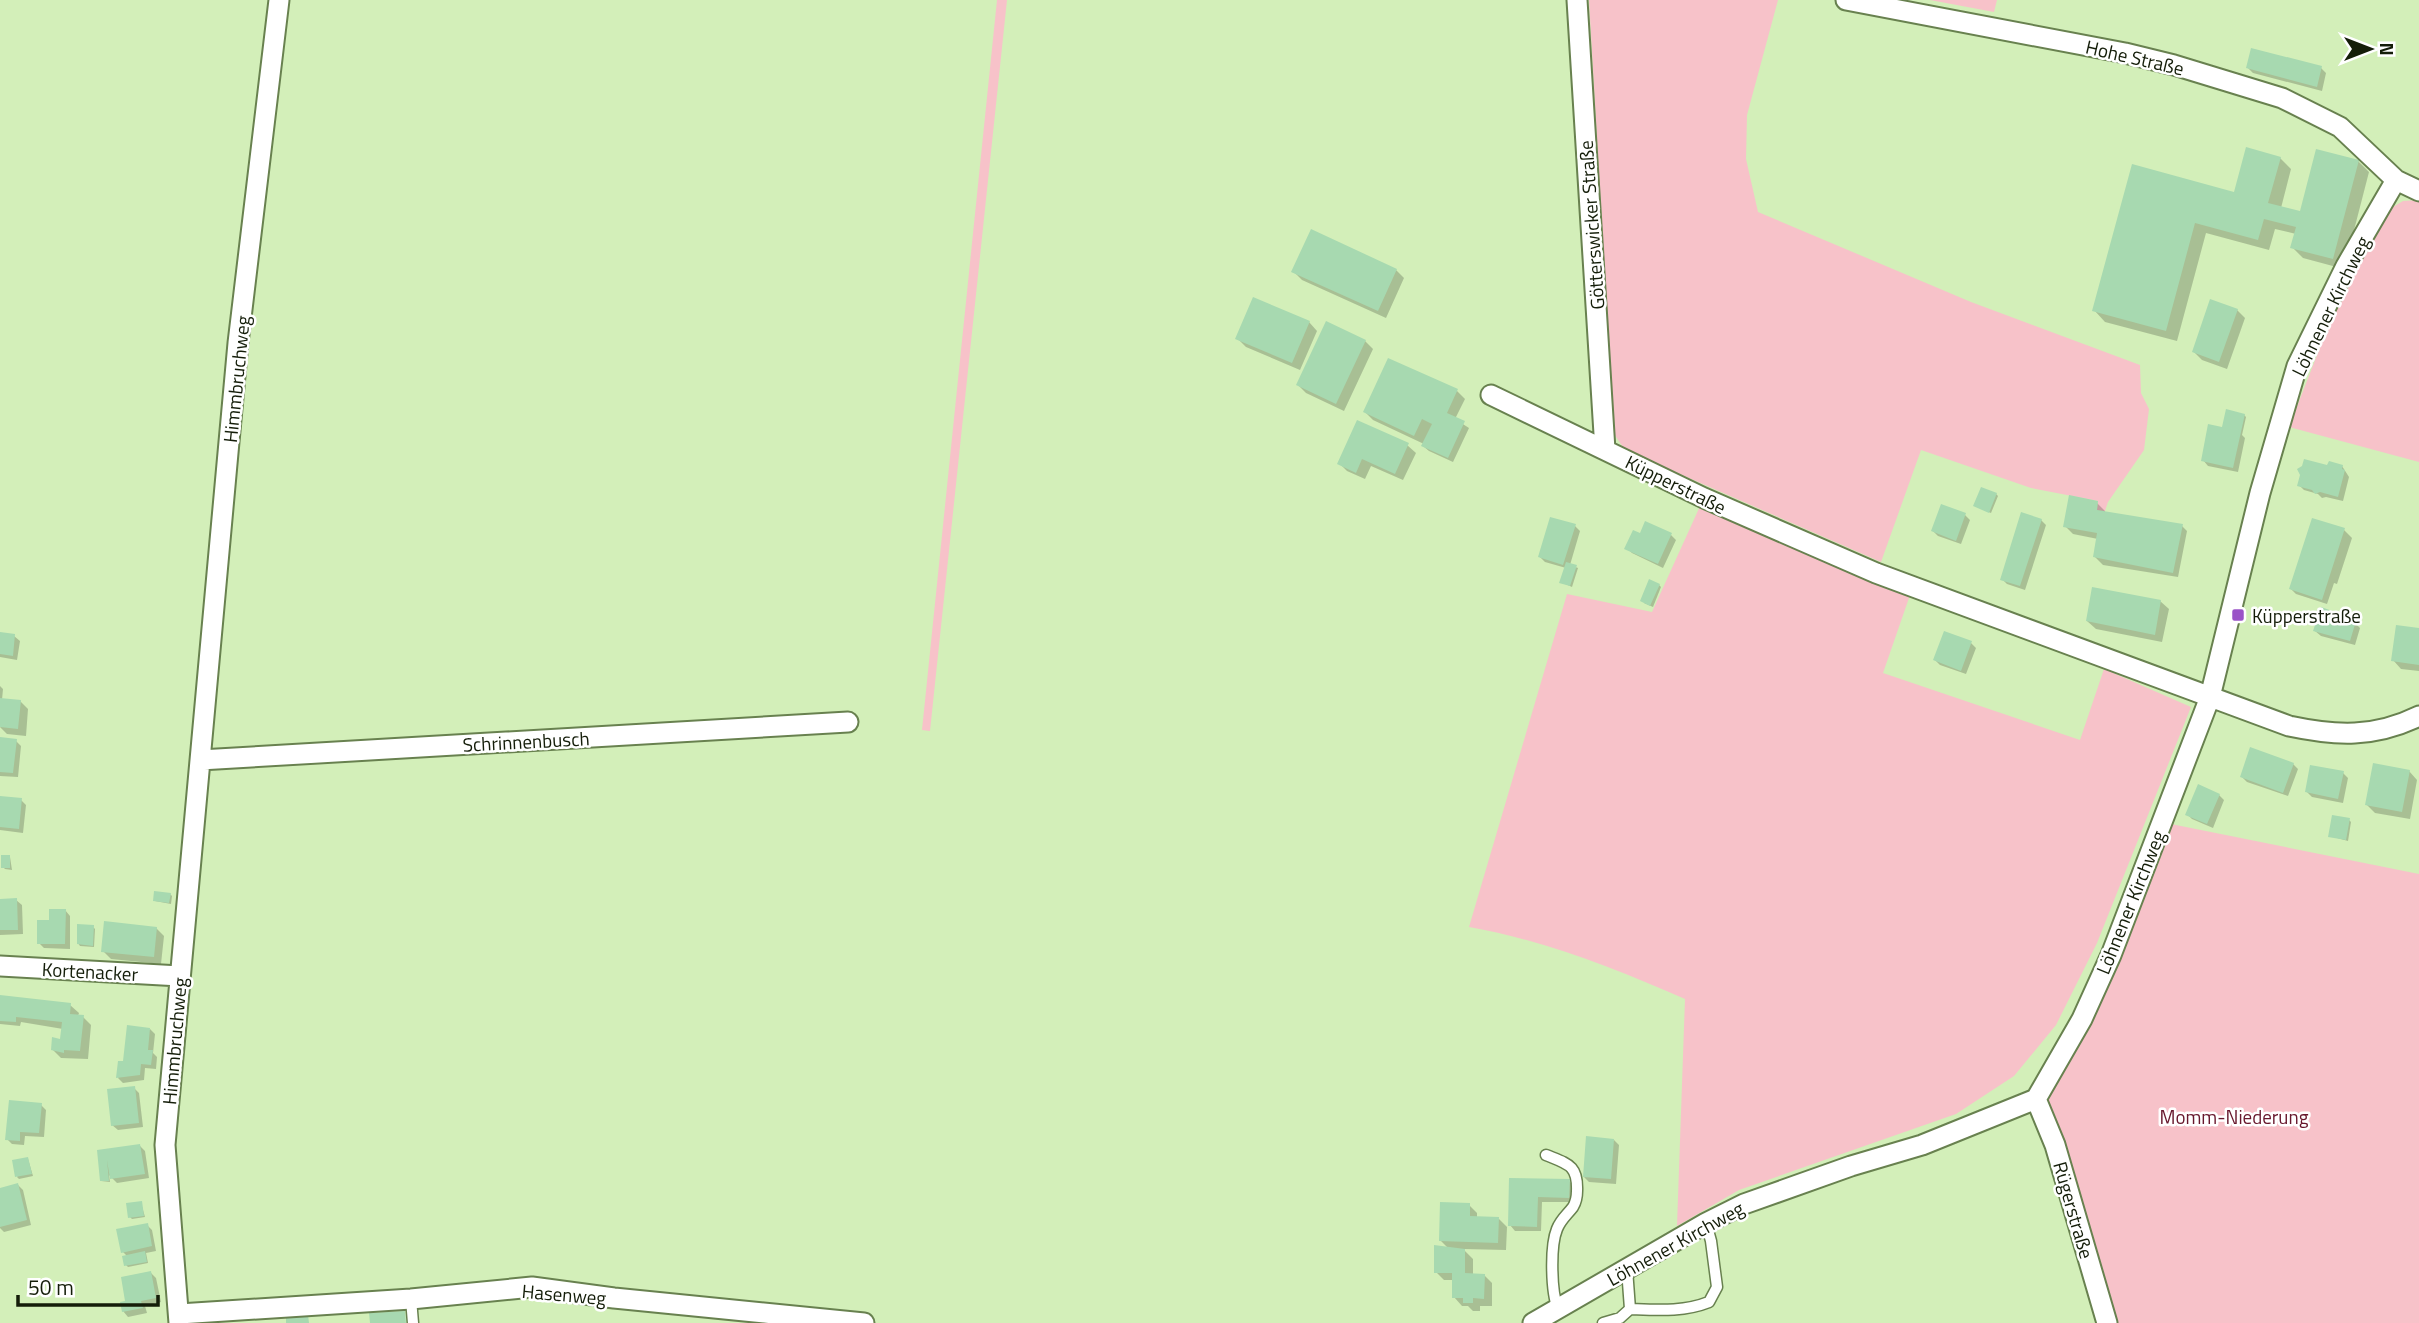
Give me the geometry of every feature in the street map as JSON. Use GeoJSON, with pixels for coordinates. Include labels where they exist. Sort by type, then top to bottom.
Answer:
{"type":"FeatureCollection","features":[{"type":"Feature","properties":{"kind":"street","name":"Himmbruchweg"},"geometry":{"type":"LineString","coordinates":[[179,1319],[165,1145],[203,760],[239,343],[279,0]]}},
{"type":"Feature","properties":{"kind":"street","name":"Götterswicker Straße"},"geometry":{"type":"LineString","coordinates":[[1577,0],[1605,450]]}},
{"type":"Feature","properties":{"kind":"street","name":"Hohe Straße"},"geometry":{"type":"LineString","coordinates":[[1846,0],[2125,53],[2282,98],[2340,127],[2396,180],[2419,191]]}},
{"type":"Feature","properties":{"kind":"street","name":"Löhnener Kirchweg"},"geometry":{"type":"LineString","coordinates":[[1533,1323],[1706,1223],[1744,1204],[1851,1166],[1922,1145],[2036,1099],[2082,1019],[2111,955],[2210,696],[2260,493],[2297,366],[2346,266],[2396,180]]}},
{"type":"Feature","properties":{"kind":"street","name":"Küpperstraße"},"geometry":{"type":"LineString","coordinates":[[1491,396],[1704,498],[1912,588],[2289,726],[2325,734],[2356,734],[2419,716]]}},
{"type":"Feature","properties":{"kind":"street","name":"Schrinnenbusch"},"geometry":{"type":"LineString","coordinates":[[203,760],[848,722]]}},
{"type":"Feature","properties":{"kind":"street","name":"Kortenacker"},"geometry":{"type":"LineString","coordinates":[[0,966],[180,976]]}},
{"type":"Feature","properties":{"kind":"street","name":"Rügerstraße"},"geometry":{"type":"LineString","coordinates":[[2036,1099],[2055,1145],[2107,1323]]}},
{"type":"Feature","properties":{"kind":"street","name":"Hasenweg"},"geometry":{"type":"LineString","coordinates":[[179,1319],[532,1287],[864,1323]]}},
{"type":"Feature","properties":{"kind":"lane"},"geometry":{"type":"LineString","coordinates":[[1546,1155],[1569,1164],[1575,1170],[1577,1181],[1577,1198],[1573,1207],[1564,1214],[1554,1238],[1553,1298],[1558,1309]]}},
{"type":"Feature","properties":{"kind":"lane"},"geometry":{"type":"LineString","coordinates":[[1603,1323],[1620,1318],[1630,1309],[1669,1311],[1694,1308],[1709,1302],[1717,1287],[1706,1223]]}},
{"type":"Feature","properties":{"kind":"lane"},"geometry":{"type":"LineString","coordinates":[[1627,1269],[1630,1309]]}},
{"type":"Feature","properties":{"kind":"lane"},"geometry":{"type":"LineString","coordinates":[[411,1299],[413,1323]]}},
{"type":"Feature","properties":{"kind":"green space"},"geometry":{"type":"Polygon","coordinates":[[[997,0],[1007,0],[930,731],[922,730],[997,0]]]}},
{"type":"Feature","properties":{"kind":"green space"},"geometry":{"type":"Polygon","coordinates":[[[1589,0],[1778,0],[1747,115],[1746,159],[1758,212],[1971,302],[2140,365],[2141,393],[2149,409],[2144,450],[2108,502],[2105,511],[2097,510],[2098,501],[2031,488],[1921,450],[1881,562],[1625,450],[1614,434],[1589,0]]]}},
{"type":"Feature","properties":{"kind":"green space"},"geometry":{"type":"Polygon","coordinates":[[[1930,0],[1997,0],[1994,12],[1930,0]]]}},
{"type":"Feature","properties":{"kind":"green space"},"geometry":{"type":"Polygon","coordinates":[[[2419,200],[2419,462],[2289,427],[2328,327],[2388,210],[2403,201],[2419,200]]]}},
{"type":"Feature","properties":{"kind":"green space"},"geometry":{"type":"Polygon","coordinates":[[[1701,504],[1910,595],[1883,673],[2080,740],[2104,669],[2191,707],[2097,943],[2056,1025],[2014,1076],[1956,1114],[1739,1190],[1677,1226],[1685,999],[1579,957],[1525,940],[1469,927],[1567,594],[1652,612],[1701,504]]]}},
{"type":"Feature","properties":{"kind":"green space","name":"Momm-Niederung"},"geometry":{"type":"Polygon","coordinates":[[[2156,821],[2419,874],[2419,1323],[2101,1323],[2043,1125],[2066,1030],[2156,821]]]}},
{"type":"Feature","properties":{"kind":"building"},"geometry":{"type":"Polygon","coordinates":[[[2251,48],[2322,66],[2317,87],[2246,68],[2251,48]]]}},
{"type":"Feature","properties":{"kind":"building"},"geometry":{"type":"Polygon","coordinates":[[[2246,147],[2281,157],[2268,203],[2300,211],[2316,149],[2359,160],[2333,259],[2290,248],[2296,227],[2264,219],[2258,240],[2195,223],[2166,331],[2092,311],[2132,164],[2234,192],[2246,147]]]}},
{"type":"Feature","properties":{"kind":"building"},"geometry":{"type":"Polygon","coordinates":[[[1311,229],[1397,269],[1378,311],[1291,272],[1311,229]]]}},
{"type":"Feature","properties":{"kind":"building"},"geometry":{"type":"Polygon","coordinates":[[[1253,297],[1310,321],[1292,363],[1235,339],[1253,297]]]}},
{"type":"Feature","properties":{"kind":"building"},"geometry":{"type":"Polygon","coordinates":[[[2210,299],[2238,309],[2219,362],[2192,352],[2210,299]]]}},
{"type":"Feature","properties":{"kind":"building"},"geometry":{"type":"Polygon","coordinates":[[[1326,321],[1366,340],[1336,404],[1296,385],[1326,321]]]}},
{"type":"Feature","properties":{"kind":"building"},"geometry":{"type":"Polygon","coordinates":[[[1388,358],[1458,389],[1447,413],[1465,421],[1448,458],[1421,446],[1432,424],[1422,419],[1414,436],[1363,412],[1388,358]]]}},
{"type":"Feature","properties":{"kind":"building"},"geometry":{"type":"Polygon","coordinates":[[[2226,409],[2245,414],[2233,468],[2201,461],[2208,424],[2222,427],[2226,409]]]}},
{"type":"Feature","properties":{"kind":"building"},"geometry":{"type":"Polygon","coordinates":[[[1357,420],[1409,443],[1395,474],[1362,459],[1356,473],[1337,464],[1357,420]]]}},
{"type":"Feature","properties":{"kind":"building"},"geometry":{"type":"Polygon","coordinates":[[[2304,459],[2327,465],[2329,461],[2343,465],[2342,469],[2345,470],[2338,497],[2320,492],[2315,494],[2312,490],[2297,486],[2300,475],[2297,469],[2302,466],[2304,459]]]}},
{"type":"Feature","properties":{"kind":"building"},"geometry":{"type":"Polygon","coordinates":[[[1981,487],[1997,493],[1989,513],[1973,506],[1981,487]]]}},
{"type":"Feature","properties":{"kind":"building"},"geometry":{"type":"Polygon","coordinates":[[[2069,495],[2098,501],[2097,510],[2183,524],[2173,573],[2093,557],[2097,533],[2063,527],[2069,495]]]}},
{"type":"Feature","properties":{"kind":"building"},"geometry":{"type":"Polygon","coordinates":[[[1941,504],[1966,513],[1956,541],[1931,531],[1941,504]]]}},
{"type":"Feature","properties":{"kind":"building"},"geometry":{"type":"Polygon","coordinates":[[[2021,512],[2042,519],[2020,586],[2000,580],[2021,512]]]}},
{"type":"Feature","properties":{"kind":"building"},"geometry":{"type":"Polygon","coordinates":[[[1550,517],[1576,524],[1563,565],[1538,557],[1550,517]]]}},
{"type":"Feature","properties":{"kind":"building"},"geometry":{"type":"Polygon","coordinates":[[[2312,518],[2345,528],[2322,600],[2289,589],[2312,518]]]}},
{"type":"Feature","properties":{"kind":"building"},"geometry":{"type":"Polygon","coordinates":[[[1645,521],[1672,533],[1658,564],[1624,549],[1633,530],[1640,533],[1645,521]]]}},
{"type":"Feature","properties":{"kind":"building"},"geometry":{"type":"Polygon","coordinates":[[[1566,562],[1577,565],[1570,586],[1559,583],[1566,562]]]}},
{"type":"Feature","properties":{"kind":"building"},"geometry":{"type":"Polygon","coordinates":[[[1649,579],[1660,584],[1650,606],[1640,601],[1649,579]]]}},
{"type":"Feature","properties":{"kind":"building"},"geometry":{"type":"Polygon","coordinates":[[[2092,587],[2161,600],[2155,635],[2086,621],[2092,587]]]}},
{"type":"Feature","properties":{"kind":"building"},"geometry":{"type":"Polygon","coordinates":[[[2321,607],[2338,613],[2337,616],[2356,621],[2350,641],[2313,631],[2321,607]]]}},
{"type":"Feature","properties":{"kind":"building"},"geometry":{"type":"Polygon","coordinates":[[[2396,625],[2419,628],[2419,665],[2391,661],[2396,625]]]}},
{"type":"Feature","properties":{"kind":"building"},"geometry":{"type":"Polygon","coordinates":[[[1944,631],[1972,641],[1961,671],[1933,660],[1944,631]]]}},
{"type":"Feature","properties":{"kind":"building"},"geometry":{"type":"Polygon","coordinates":[[[0,632],[15,634],[13,656],[0,654],[0,632]]]}},
{"type":"Feature","properties":{"kind":"building"},"geometry":{"type":"Polygon","coordinates":[[[0,698],[21,700],[18,729],[0,727],[0,698]]]}},
{"type":"Feature","properties":{"kind":"building"},"geometry":{"type":"Polygon","coordinates":[[[0,737],[17,739],[13,773],[0,772],[0,737]]]}},
{"type":"Feature","properties":{"kind":"building"},"geometry":{"type":"Polygon","coordinates":[[[2250,747],[2294,763],[2283,793],[2240,777],[2250,747]]]}},
{"type":"Feature","properties":{"kind":"building"},"geometry":{"type":"Polygon","coordinates":[[[2373,763],[2410,770],[2402,812],[2365,805],[2373,763]]]}},
{"type":"Feature","properties":{"kind":"building"},"geometry":{"type":"Polygon","coordinates":[[[2310,765],[2344,771],[2338,799],[2305,792],[2310,765]]]}},
{"type":"Feature","properties":{"kind":"building"},"geometry":{"type":"Polygon","coordinates":[[[2198,784],[2220,794],[2207,824],[2185,815],[2198,784]]]}},
{"type":"Feature","properties":{"kind":"building"},"geometry":{"type":"Polygon","coordinates":[[[0,796],[22,798],[19,829],[0,827],[0,796]]]}},
{"type":"Feature","properties":{"kind":"building"},"geometry":{"type":"Polygon","coordinates":[[[2332,815],[2350,818],[2346,840],[2328,837],[2332,815]]]}},
{"type":"Feature","properties":{"kind":"building"},"geometry":{"type":"Polygon","coordinates":[[[1,855],[10,855],[10,868],[1,868],[1,855]]]}},
{"type":"Feature","properties":{"kind":"building"},"geometry":{"type":"Polygon","coordinates":[[[154,891],[171,893],[169,903],[153,901],[154,891]]]}},
{"type":"Feature","properties":{"kind":"building"},"geometry":{"type":"Polygon","coordinates":[[[17,898],[18,930],[0,930],[0,899],[17,898]]]}},
{"type":"Feature","properties":{"kind":"building"},"geometry":{"type":"Polygon","coordinates":[[[49,909],[66,909],[65,944],[37,944],[37,920],[49,920],[49,909]]]}},
{"type":"Feature","properties":{"kind":"building"},"geometry":{"type":"Polygon","coordinates":[[[104,921],[157,927],[154,957],[101,952],[104,921]]]}},
{"type":"Feature","properties":{"kind":"building"},"geometry":{"type":"Polygon","coordinates":[[[77,924],[94,925],[93,946],[77,944],[77,924]]]}},
{"type":"Feature","properties":{"kind":"building"},"geometry":{"type":"Polygon","coordinates":[[[0,995],[71,1003],[70,1014],[84,1015],[80,1051],[64,1050],[64,1053],[51,1050],[52,1037],[60,1039],[62,1022],[16,1017],[16,1022],[0,1021],[0,995]]]}},
{"type":"Feature","properties":{"kind":"building"},"geometry":{"type":"Polygon","coordinates":[[[127,1025],[150,1028],[148,1050],[153,1050],[151,1065],[141,1064],[140,1075],[116,1078],[118,1061],[123,1061],[127,1025]]]}},
{"type":"Feature","properties":{"kind":"building"},"geometry":{"type":"Polygon","coordinates":[[[135,1086],[139,1123],[111,1126],[107,1089],[135,1086]]]}},
{"type":"Feature","properties":{"kind":"building"},"geometry":{"type":"Polygon","coordinates":[[[9,1100],[42,1103],[39,1133],[20,1132],[20,1141],[5,1140],[9,1100]]]}},
{"type":"Feature","properties":{"kind":"building"},"geometry":{"type":"Polygon","coordinates":[[[1586,1136],[1614,1139],[1611,1179],[1583,1177],[1586,1136]]]}},
{"type":"Feature","properties":{"kind":"building"},"geometry":{"type":"Polygon","coordinates":[[[140,1144],[145,1174],[110,1179],[107,1160],[109,1181],[100,1181],[97,1150],[140,1144]]]}},
{"type":"Feature","properties":{"kind":"building"},"geometry":{"type":"Polygon","coordinates":[[[28,1157],[32,1174],[15,1177],[12,1160],[28,1157]]]}},
{"type":"Feature","properties":{"kind":"building"},"geometry":{"type":"Polygon","coordinates":[[[1509,1178],[1570,1179],[1569,1198],[1538,1197],[1537,1227],[1508,1226],[1509,1178]]]}},
{"type":"Feature","properties":{"kind":"building"},"geometry":{"type":"Polygon","coordinates":[[[18,1183],[27,1220],[0,1227],[0,1188],[18,1183]]]}},
{"type":"Feature","properties":{"kind":"building"},"geometry":{"type":"Polygon","coordinates":[[[142,1201],[144,1216],[128,1218],[126,1203],[142,1201]]]}},
{"type":"Feature","properties":{"kind":"building"},"geometry":{"type":"Polygon","coordinates":[[[1440,1202],[1470,1203],[1470,1216],[1499,1217],[1498,1243],[1439,1241],[1440,1202]]]}},
{"type":"Feature","properties":{"kind":"building"},"geometry":{"type":"Polygon","coordinates":[[[148,1223],[152,1246],[121,1253],[116,1229],[148,1223]]]}},
{"type":"Feature","properties":{"kind":"building"},"geometry":{"type":"Polygon","coordinates":[[[1434,1245],[1465,1249],[1465,1273],[1485,1274],[1484,1299],[1473,1298],[1473,1303],[1463,1303],[1463,1298],[1452,1298],[1452,1273],[1434,1273],[1434,1245]]]}},
{"type":"Feature","properties":{"kind":"building"},"geometry":{"type":"Polygon","coordinates":[[[145,1251],[147,1262],[124,1266],[122,1256],[145,1251]]]}},
{"type":"Feature","properties":{"kind":"building"},"geometry":{"type":"Polygon","coordinates":[[[151,1271],[156,1298],[141,1301],[143,1308],[122,1312],[120,1302],[125,1301],[121,1277],[151,1271]]]}},
{"type":"Feature","properties":{"kind":"building"},"geometry":{"type":"Polygon","coordinates":[[[405,1311],[406,1323],[370,1323],[369,1313],[405,1311]]]}},
{"type":"Feature","properties":{"kind":"building"},"geometry":{"type":"Polygon","coordinates":[[[308,1315],[309,1323],[286,1323],[286,1317],[308,1315]]]}},
{"type":"Feature","properties":{"kind":"place","name":"Küpperstraße"},"geometry":{"type":"Point","coordinates":[2238,615]}}]}
